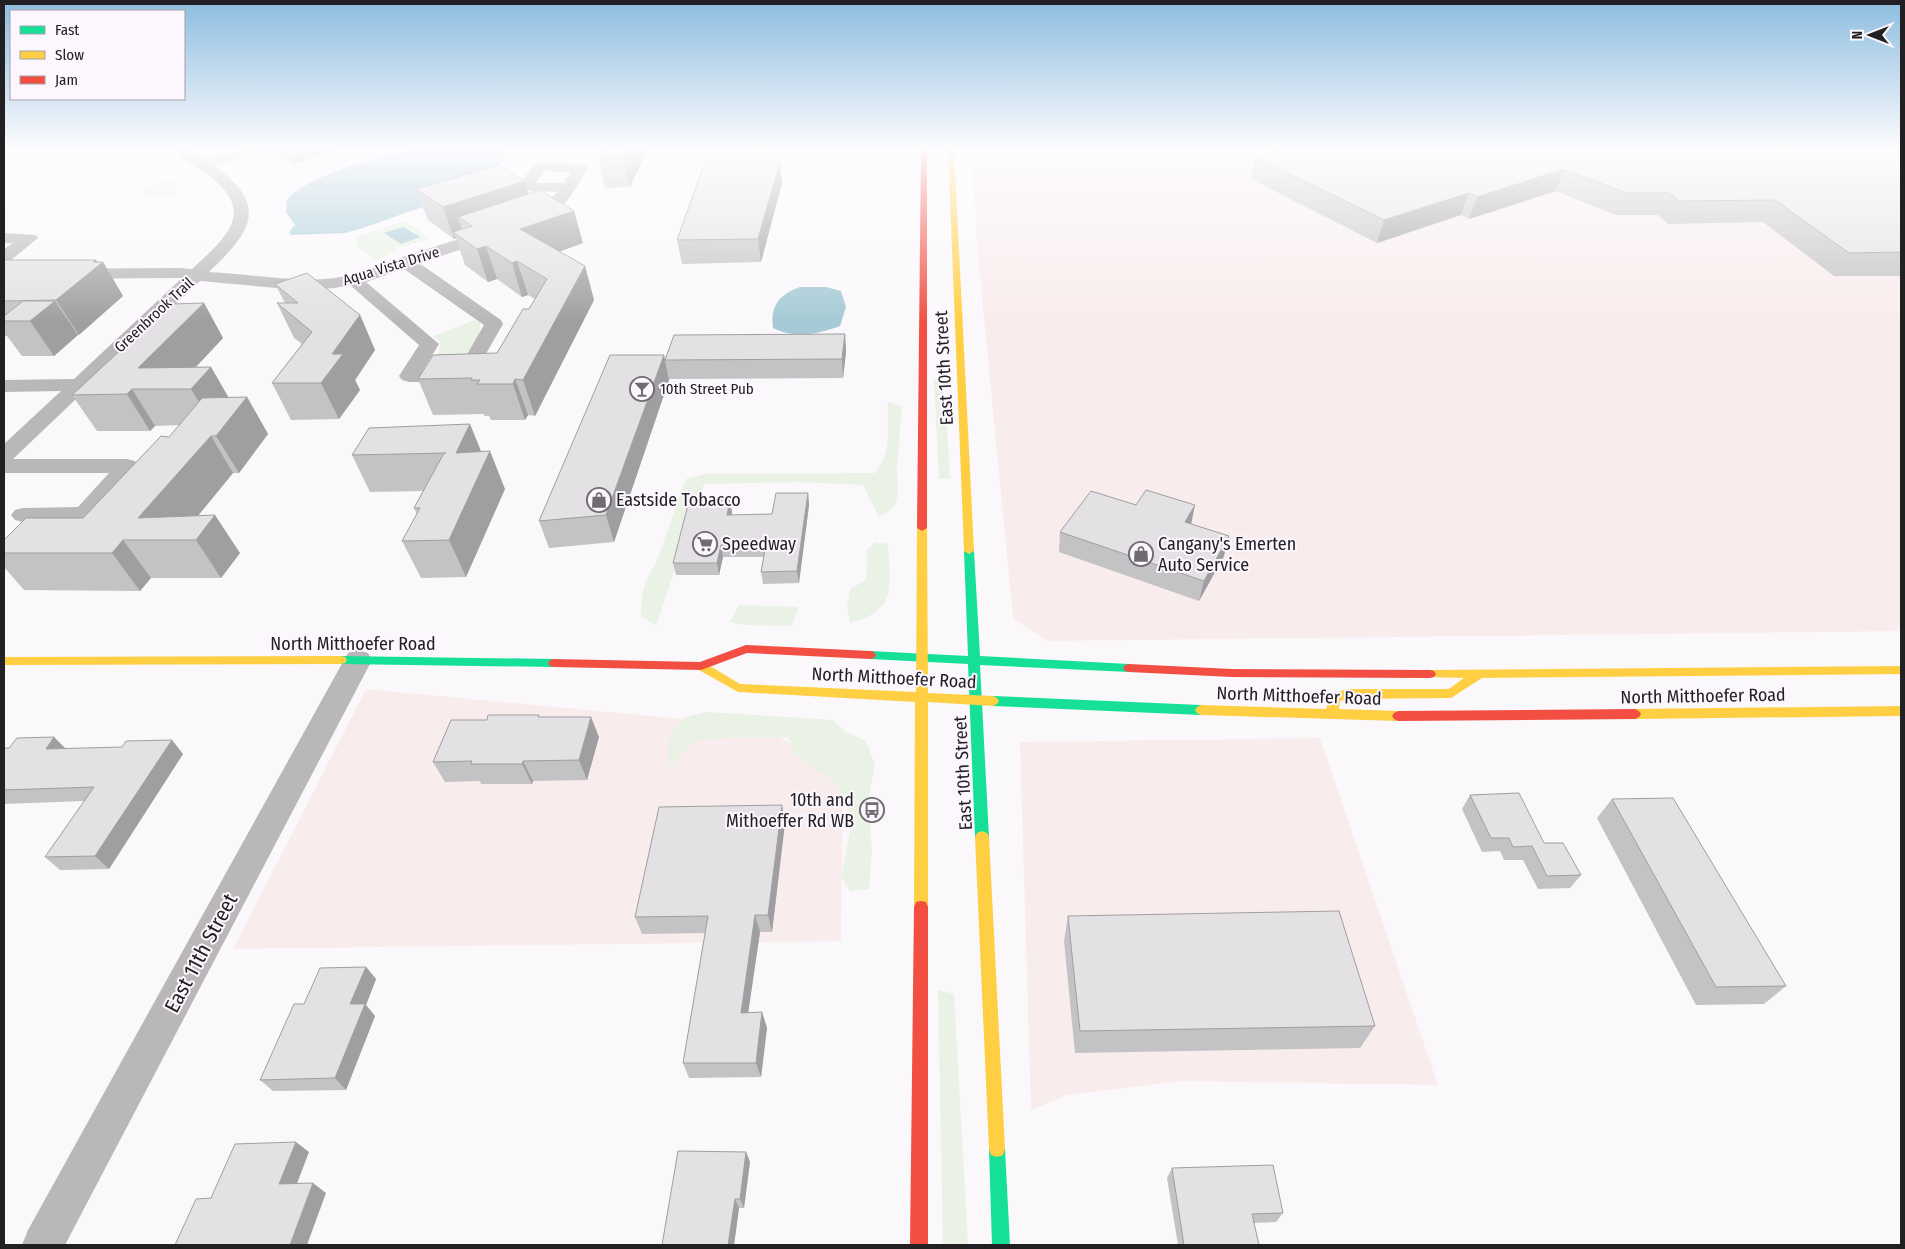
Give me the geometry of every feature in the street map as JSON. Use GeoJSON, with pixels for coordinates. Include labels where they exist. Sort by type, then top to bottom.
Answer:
{"type":"FeatureCollection","features":[{"type":"Feature","properties":{"kind":"main road","name":"East 10th Street"},"geometry":{"type":"LineString","coordinates":[[919,1245],[924,207]]}},
{"type":"Feature","properties":{"kind":"main road","name":"East 10th Street"},"geometry":{"type":"LineString","coordinates":[[954,207],[1001,1245]]}},
{"type":"Feature","properties":{"kind":"main road","name":"North Mitthoefer Road"},"geometry":{"type":"LineString","coordinates":[[4,661],[358,660],[701,666],[746,649],[1232,673],[1343,676],[1901,670]]}},
{"type":"Feature","properties":{"kind":"main road","name":"North Mitthoefer Road"},"geometry":{"type":"LineString","coordinates":[[701,666],[738,688],[922,698],[1334,715],[1479,716],[1901,711]]}},
{"type":"Feature","properties":{"kind":"main road"},"geometry":{"type":"LineString","coordinates":[[1334,715],[1332,707],[1335,698],[1346,694],[1451,694],[1479,674]]}},
{"type":"Feature","properties":{"kind":"street","name":"Greenbrook Trail"},"geometry":{"type":"LineString","coordinates":[[4,456],[216,256],[234,235],[242,212],[242,207]]}},
{"type":"Feature","properties":{"kind":"street","name":"Aqua Vista Drive"},"geometry":{"type":"LineString","coordinates":[[4,274],[176,272],[304,285],[354,280],[510,229],[548,214],[555,207]]}},
{"type":"Feature","properties":{"kind":"street"},"geometry":{"type":"LineString","coordinates":[[4,238],[30,238],[4,257]]}},
{"type":"Feature","properties":{"kind":"street"},"geometry":{"type":"LineString","coordinates":[[354,280],[429,344],[410,376],[464,376],[494,324],[406,262]]}},
{"type":"Feature","properties":{"kind":"street"},"geometry":{"type":"LineString","coordinates":[[4,386],[79,385]]}},
{"type":"Feature","properties":{"kind":"street"},"geometry":{"type":"LineString","coordinates":[[4,466],[127,466],[84,514],[23,514]]}},
{"type":"Feature","properties":{"kind":"street","name":"East 11th Street"},"geometry":{"type":"LineString","coordinates":[[43,1245],[358,660]]}},
{"type":"Feature","properties":{"kind":"shaded area"},"geometry":{"type":"Polygon","coordinates":[[[975,207],[1901,207],[1901,631],[1047,641],[1013,618],[975,207]]]}},
{"type":"Feature","properties":{"kind":"shaded area"},"geometry":{"type":"Polygon","coordinates":[[[405,221],[430,238],[402,247],[377,261],[357,247],[356,237],[405,221]]]}},
{"type":"Feature","properties":{"kind":"shaded area"},"geometry":{"type":"Polygon","coordinates":[[[475,320],[480,322],[479,349],[463,358],[437,363],[441,342],[433,336],[475,320]]]}},
{"type":"Feature","properties":{"kind":"shaded area"},"geometry":{"type":"Polygon","coordinates":[[[934,379],[940,379],[946,409],[950,478],[939,479],[934,379]]]}},
{"type":"Feature","properties":{"kind":"shaded area"},"geometry":{"type":"Polygon","coordinates":[[[888,402],[902,406],[897,468],[898,494],[894,507],[879,517],[863,485],[799,482],[704,484],[656,625],[641,617],[642,596],[646,582],[656,563],[686,479],[706,474],[875,473],[884,457],[888,439],[888,402]]]}},
{"type":"Feature","properties":{"kind":"shaded area"},"geometry":{"type":"Polygon","coordinates":[[[875,542],[888,544],[890,584],[888,594],[884,603],[876,611],[865,618],[850,623],[847,606],[850,589],[865,581],[867,550],[875,542]]]}},
{"type":"Feature","properties":{"kind":"shaded area"},"geometry":{"type":"Polygon","coordinates":[[[739,605],[798,607],[792,626],[745,625],[730,622],[739,605]]]}},
{"type":"Feature","properties":{"kind":"shaded area"},"geometry":{"type":"Polygon","coordinates":[[[366,689],[766,727],[843,780],[841,941],[233,949],[366,689]]]}},
{"type":"Feature","properties":{"kind":"shaded area"},"geometry":{"type":"Polygon","coordinates":[[[707,712],[833,720],[844,731],[866,741],[875,765],[868,800],[872,850],[869,889],[850,891],[841,877],[852,820],[840,791],[832,780],[794,755],[788,737],[707,739],[692,743],[671,767],[666,752],[673,730],[685,717],[707,712]]]}},
{"type":"Feature","properties":{"kind":"shaded area"},"geometry":{"type":"Polygon","coordinates":[[[1320,738],[1438,1085],[1181,1081],[1067,1095],[1031,1110],[1020,742],[1320,738]]]}},
{"type":"Feature","properties":{"kind":"shaded area"},"geometry":{"type":"Polygon","coordinates":[[[938,990],[954,994],[968,1245],[943,1245],[938,990]]]}},
{"type":"Feature","properties":{"kind":"water"},"geometry":{"type":"Polygon","coordinates":[[[286,207],[422,207],[345,233],[291,235],[289,232],[295,225],[286,212],[286,207]]]}},
{"type":"Feature","properties":{"kind":"water"},"geometry":{"type":"Polygon","coordinates":[[[403,227],[420,237],[401,244],[384,233],[403,227]]]}},
{"type":"Feature","properties":{"kind":"water"},"geometry":{"type":"Polygon","coordinates":[[[800,287],[826,287],[841,291],[846,307],[840,326],[806,334],[790,333],[773,328],[773,314],[778,302],[786,293],[800,287]]]}},
{"type":"Feature","properties":{"kind":"building"},"geometry":{"type":"Polygon","coordinates":[[[487,207],[568,207],[574,211],[520,229],[585,266],[523,380],[515,379],[513,384],[477,384],[480,380],[471,380],[472,378],[418,379],[433,355],[497,353],[523,309],[529,309],[547,279],[517,261],[512,263],[486,246],[477,249],[453,232],[472,226],[458,217],[487,207]]]}},
{"type":"Feature","properties":{"kind":"building"},"geometry":{"type":"Polygon","coordinates":[[[689,207],[767,207],[758,239],[677,240],[689,207]]]}},
{"type":"Feature","properties":{"kind":"building"},"geometry":{"type":"Polygon","coordinates":[[[1358,207],[1424,207],[1384,220],[1358,207]]]}},
{"type":"Feature","properties":{"kind":"building"},"geometry":{"type":"Polygon","coordinates":[[[1785,207],[1901,207],[1901,252],[1849,253],[1785,207]]]}},
{"type":"Feature","properties":{"kind":"building"},"geometry":{"type":"Polygon","coordinates":[[[4,260],[96,260],[93,262],[103,262],[56,300],[4,301],[4,260]]]}},
{"type":"Feature","properties":{"kind":"building"},"geometry":{"type":"Polygon","coordinates":[[[307,273],[360,315],[332,354],[343,354],[321,383],[272,383],[312,332],[277,303],[298,303],[275,284],[307,273]]]}},
{"type":"Feature","properties":{"kind":"building"},"geometry":{"type":"Polygon","coordinates":[[[23,301],[55,301],[30,321],[4,321],[4,316],[23,301]]]}},
{"type":"Feature","properties":{"kind":"building"},"geometry":{"type":"Polygon","coordinates":[[[204,303],[138,368],[211,367],[191,389],[132,389],[127,394],[72,395],[172,304],[204,303]]]}},
{"type":"Feature","properties":{"kind":"building"},"geometry":{"type":"Polygon","coordinates":[[[845,334],[842,359],[665,360],[674,335],[845,334]]]}},
{"type":"Feature","properties":{"kind":"building"},"geometry":{"type":"Polygon","coordinates":[[[610,355],[664,355],[606,515],[539,521],[610,355]]]}},
{"type":"Feature","properties":{"kind":"building"},"geometry":{"type":"Polygon","coordinates":[[[247,397],[216,436],[211,436],[138,518],[215,515],[196,540],[123,540],[112,553],[4,553],[4,540],[26,518],[83,518],[161,436],[169,437],[202,398],[247,397]]]}},
{"type":"Feature","properties":{"kind":"building"},"geometry":{"type":"Polygon","coordinates":[[[470,424],[456,453],[490,451],[449,540],[402,541],[420,508],[414,508],[444,453],[352,455],[369,428],[470,424]]]}},
{"type":"Feature","properties":{"kind":"building","name":"Cangany's Emerten Auto Service"},"geometry":{"type":"Polygon","coordinates":[[[1146,490],[1195,505],[1185,522],[1229,536],[1204,581],[1060,532],[1091,491],[1136,505],[1146,490]]]}},
{"type":"Feature","properties":{"kind":"building"},"geometry":{"type":"Polygon","coordinates":[[[776,493],[808,493],[797,571],[761,572],[766,544],[721,545],[717,563],[673,563],[689,501],[730,500],[727,515],[772,514],[776,493]]]}},
{"type":"Feature","properties":{"kind":"building"},"geometry":{"type":"Polygon","coordinates":[[[488,715],[591,717],[579,760],[523,761],[522,764],[471,764],[472,761],[433,762],[451,720],[487,720],[488,715]]]}},
{"type":"Feature","properties":{"kind":"building"},"geometry":{"type":"Polygon","coordinates":[[[54,737],[46,749],[122,747],[126,741],[172,740],[95,856],[45,857],[94,787],[4,790],[4,748],[9,748],[17,738],[54,737]]]}},
{"type":"Feature","properties":{"kind":"building"},"geometry":{"type":"Polygon","coordinates":[[[1519,793],[1544,843],[1563,843],[1581,875],[1547,876],[1532,846],[1513,847],[1509,838],[1491,838],[1470,795],[1519,793]]]}},
{"type":"Feature","properties":{"kind":"building"},"geometry":{"type":"Polygon","coordinates":[[[1673,798],[1786,986],[1716,987],[1612,799],[1673,798]]]}},
{"type":"Feature","properties":{"kind":"building"},"geometry":{"type":"Polygon","coordinates":[[[782,805],[768,915],[755,915],[741,1013],[762,1012],[756,1063],[683,1063],[708,916],[635,917],[659,807],[782,805]]]}},
{"type":"Feature","properties":{"kind":"building"},"geometry":{"type":"Polygon","coordinates":[[[1339,911],[1375,1026],[1080,1031],[1068,916],[1339,911]]]}},
{"type":"Feature","properties":{"kind":"building"},"geometry":{"type":"Polygon","coordinates":[[[366,967],[350,1004],[365,1004],[335,1078],[260,1080],[294,1004],[304,1004],[320,968],[366,967]]]}},
{"type":"Feature","properties":{"kind":"building"},"geometry":{"type":"Polygon","coordinates":[[[296,1142],[279,1184],[313,1183],[290,1245],[175,1245],[196,1199],[211,1198],[235,1144],[296,1142]]]}},
{"type":"Feature","properties":{"kind":"building"},"geometry":{"type":"Polygon","coordinates":[[[678,1151],[746,1152],[740,1199],[735,1199],[728,1245],[662,1245],[678,1151]]]}},
{"type":"Feature","properties":{"kind":"building"},"geometry":{"type":"Polygon","coordinates":[[[1273,1165],[1283,1213],[1252,1214],[1259,1245],[1184,1245],[1172,1168],[1273,1165]]]}},
{"type":"Feature","properties":{"kind":"traffic: fast"},"geometry":{"type":"LineString","coordinates":[[969,551],[982,837]]}},
{"type":"Feature","properties":{"kind":"traffic: fast"},"geometry":{"type":"LineString","coordinates":[[870,655],[1129,668]]}},
{"type":"Feature","properties":{"kind":"traffic: fast"},"geometry":{"type":"LineString","coordinates":[[341,660],[554,663]]}},
{"type":"Feature","properties":{"kind":"traffic: fast"},"geometry":{"type":"LineString","coordinates":[[993,701],[1201,710]]}},
{"type":"Feature","properties":{"kind":"traffic: fast"},"geometry":{"type":"LineString","coordinates":[[997,1149],[1001,1245]]}},
{"type":"Feature","properties":{"kind":"traffic: slow"},"geometry":{"type":"LineString","coordinates":[[954,207],[969,551]]}},
{"type":"Feature","properties":{"kind":"traffic: slow"},"geometry":{"type":"LineString","coordinates":[[921,907],[922,528]]}},
{"type":"Feature","properties":{"kind":"traffic: slow"},"geometry":{"type":"LineString","coordinates":[[4,661],[341,660]]}},
{"type":"Feature","properties":{"kind":"traffic: slow"},"geometry":{"type":"LineString","coordinates":[[701,666],[738,688],[993,701]]}},
{"type":"Feature","properties":{"kind":"traffic: slow"},"geometry":{"type":"LineString","coordinates":[[1430,674],[1901,670]]}},
{"type":"Feature","properties":{"kind":"traffic: slow"},"geometry":{"type":"LineString","coordinates":[[1334,715],[1332,707],[1335,698],[1346,694],[1451,693],[1479,674]]}},
{"type":"Feature","properties":{"kind":"traffic: slow"},"geometry":{"type":"LineString","coordinates":[[1201,710],[1398,716]]}},
{"type":"Feature","properties":{"kind":"traffic: slow"},"geometry":{"type":"LineString","coordinates":[[1635,714],[1901,711]]}},
{"type":"Feature","properties":{"kind":"traffic: slow"},"geometry":{"type":"LineString","coordinates":[[982,837],[997,1149]]}},
{"type":"Feature","properties":{"kind":"traffic: jam"},"geometry":{"type":"LineString","coordinates":[[922,528],[924,207]]}},
{"type":"Feature","properties":{"kind":"traffic: jam"},"geometry":{"type":"LineString","coordinates":[[554,663],[701,666],[746,649],[870,655]]}},
{"type":"Feature","properties":{"kind":"traffic: jam"},"geometry":{"type":"LineString","coordinates":[[1129,668],[1232,673],[1430,674]]}},
{"type":"Feature","properties":{"kind":"traffic: jam"},"geometry":{"type":"LineString","coordinates":[[1398,716],[1635,714]]}},
{"type":"Feature","properties":{"kind":"traffic: jam"},"geometry":{"type":"LineString","coordinates":[[919,1245],[921,907]]}},
{"type":"Feature","properties":{"kind":"place","name":"10th Street Pub"},"geometry":{"type":"Point","coordinates":[642,389]}},
{"type":"Feature","properties":{"kind":"place","name":"Eastside Tobacco"},"geometry":{"type":"Point","coordinates":[599,500]}},
{"type":"Feature","properties":{"kind":"place","name":"Speedway"},"geometry":{"type":"Point","coordinates":[705,544]}},
{"type":"Feature","properties":{"kind":"place","name":"Cangany's Emerten Auto Service"},"geometry":{"type":"Point","coordinates":[1141,554]}},
{"type":"Feature","properties":{"kind":"place","name":"10th and Mithoeffer Rd WB"},"geometry":{"type":"Point","coordinates":[872,810]}}]}
